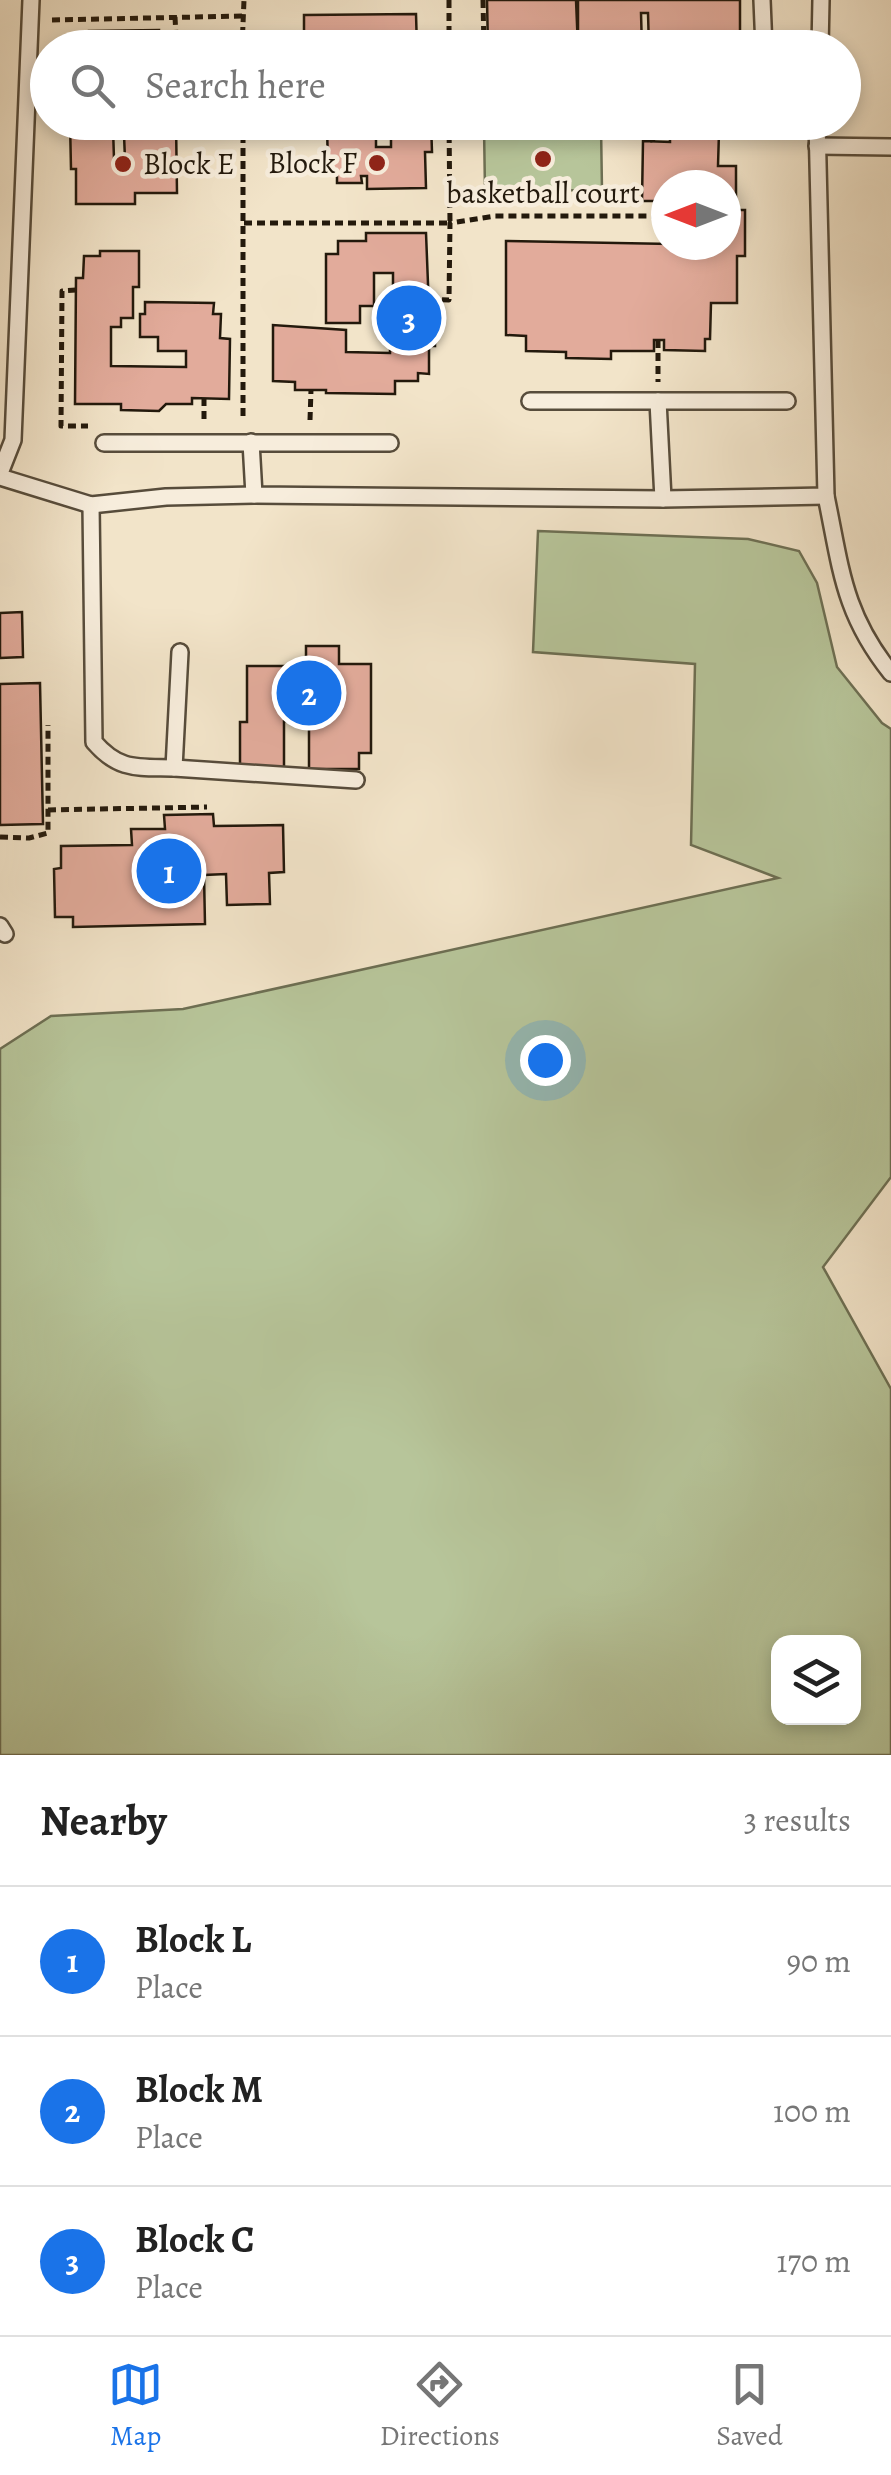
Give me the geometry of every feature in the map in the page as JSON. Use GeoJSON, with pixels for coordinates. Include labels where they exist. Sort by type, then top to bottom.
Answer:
{"type":"FeatureCollection","features":[{"type":"Feature","properties":{"kind":"lane"},"geometry":{"type":"LineString","coordinates":[[31,0],[13,440],[0,475],[91,505],[166,497],[254,495],[663,499],[826,496]]}},
{"type":"Feature","properties":{"kind":"lane"},"geometry":{"type":"LineString","coordinates":[[762,0],[763,30]]}},
{"type":"Feature","properties":{"kind":"lane"},"geometry":{"type":"LineString","coordinates":[[820,30],[821,0]]}},
{"type":"Feature","properties":{"kind":"lane"},"geometry":{"type":"LineString","coordinates":[[817,140],[826,496],[847,601],[872,648],[891,673]]}},
{"type":"Feature","properties":{"kind":"lane"},"geometry":{"type":"LineString","coordinates":[[817,146],[891,146]]}},
{"type":"Feature","properties":{"kind":"lane"},"geometry":{"type":"LineString","coordinates":[[530,401],[787,400]]}},
{"type":"Feature","properties":{"kind":"lane"},"geometry":{"type":"LineString","coordinates":[[658,401],[663,499]]}},
{"type":"Feature","properties":{"kind":"lane"},"geometry":{"type":"LineString","coordinates":[[251,442],[254,495]]}},
{"type":"Feature","properties":{"kind":"lane"},"geometry":{"type":"LineString","coordinates":[[104,443],[390,443]]}},
{"type":"Feature","properties":{"kind":"lane"},"geometry":{"type":"LineString","coordinates":[[91,505],[94,742],[108,758],[124,766],[356,780]]}},
{"type":"Feature","properties":{"kind":"lane"},"geometry":{"type":"LineString","coordinates":[[174,768],[180,652]]}},
{"type":"Feature","properties":{"kind":"path"},"geometry":{"type":"LineString","coordinates":[[243,30],[244,0]]}},
{"type":"Feature","properties":{"kind":"path"},"geometry":{"type":"LineString","coordinates":[[449,0],[449,30]]}},
{"type":"Feature","properties":{"kind":"path"},"geometry":{"type":"LineString","coordinates":[[483,0],[484,30]]}},
{"type":"Feature","properties":{"kind":"path"},"geometry":{"type":"LineString","coordinates":[[43,20],[244,16]]}},
{"type":"Feature","properties":{"kind":"path"},"geometry":{"type":"LineString","coordinates":[[174,17],[175,30]]}},
{"type":"Feature","properties":{"kind":"path"},"geometry":{"type":"LineString","coordinates":[[242,140],[243,425]]}},
{"type":"Feature","properties":{"kind":"path"},"geometry":{"type":"LineString","coordinates":[[429,299],[448,300],[449,140]]}},
{"type":"Feature","properties":{"kind":"path"},"geometry":{"type":"LineString","coordinates":[[244,223],[450,223],[494,216],[651,216]]}},
{"type":"Feature","properties":{"kind":"path"},"geometry":{"type":"LineString","coordinates":[[76,290],[62,291],[61,426],[97,426]]}},
{"type":"Feature","properties":{"kind":"path"},"geometry":{"type":"LineString","coordinates":[[658,340],[658,401]]}},
{"type":"Feature","properties":{"kind":"path"},"geometry":{"type":"LineString","coordinates":[[204,398],[204,426]]}},
{"type":"Feature","properties":{"kind":"path"},"geometry":{"type":"LineString","coordinates":[[0,837],[29,838],[48,832],[48,725]]}},
{"type":"Feature","properties":{"kind":"path"},"geometry":{"type":"LineString","coordinates":[[48,810],[207,807]]}},
{"type":"Feature","properties":{"kind":"green space","name":"basketball court"},"geometry":{"type":"Polygon","coordinates":[[[484,140],[601,140],[602,190],[485,191],[484,140]]]}},
{"type":"Feature","properties":{"kind":"green space"},"geometry":{"type":"Polygon","coordinates":[[[538,531],[748,539],[799,551],[817,583],[837,667],[891,729],[891,1177],[823,1267],[891,1389],[891,1755],[0,1755],[0,1049],[51,1016],[183,1009],[778,878],[691,845],[695,664],[533,652],[538,531]]]}},
{"type":"Feature","properties":{"kind":"building"},"geometry":{"type":"Polygon","coordinates":[[[487,0],[576,0],[577,30],[488,30],[487,0]]]}},
{"type":"Feature","properties":{"kind":"building"},"geometry":{"type":"Polygon","coordinates":[[[578,0],[740,0],[740,30],[648,30],[648,13],[641,13],[641,30],[578,30],[578,0]]]}},
{"type":"Feature","properties":{"kind":"building"},"geometry":{"type":"Polygon","coordinates":[[[416,14],[416,30],[304,30],[304,15],[416,14]]]}},
{"type":"Feature","properties":{"kind":"building","name":"Block E"},"geometry":{"type":"Polygon","coordinates":[[[70,140],[113,140],[114,159],[125,159],[124,140],[176,140],[177,193],[135,193],[135,204],[76,204],[76,169],[71,169],[70,140]]]}},
{"type":"Feature","properties":{"kind":"building","name":"Block F"},"geometry":{"type":"Polygon","coordinates":[[[327,140],[376,140],[376,147],[391,147],[391,140],[432,140],[432,152],[425,152],[426,188],[367,189],[367,176],[361,176],[362,183],[337,183],[337,173],[328,173],[327,140]]]}},
{"type":"Feature","properties":{"kind":"building"},"geometry":{"type":"Polygon","coordinates":[[[719,140],[718,166],[736,166],[736,170],[651,170],[651,201],[642,201],[643,141],[719,140]]]}},
{"type":"Feature","properties":{"kind":"building"},"geometry":{"type":"Polygon","coordinates":[[[741,210],[745,210],[745,256],[741,256],[741,210]]]}},
{"type":"Feature","properties":{"kind":"building"},"geometry":{"type":"Polygon","coordinates":[[[366,233],[426,233],[429,309],[435,309],[435,346],[429,346],[429,374],[418,373],[418,381],[395,381],[395,394],[295,390],[295,382],[273,381],[273,325],[346,330],[346,352],[390,353],[390,329],[382,329],[382,313],[393,313],[393,273],[374,273],[374,306],[360,306],[360,323],[326,323],[326,254],[338,254],[338,241],[366,241],[366,233]]]}},
{"type":"Feature","properties":{"kind":"building"},"geometry":{"type":"Polygon","coordinates":[[[506,241],[651,244],[651,260],[737,260],[737,303],[711,303],[710,339],[705,339],[705,351],[664,350],[664,340],[654,340],[654,351],[611,351],[611,359],[566,358],[566,352],[526,351],[526,336],[506,335],[506,241]]]}},
{"type":"Feature","properties":{"kind":"building"},"geometry":{"type":"Polygon","coordinates":[[[100,251],[139,251],[139,287],[133,287],[133,318],[121,318],[121,327],[111,327],[111,366],[186,367],[186,351],[158,351],[158,337],[140,337],[140,314],[145,314],[145,302],[214,303],[213,314],[221,314],[220,338],[230,339],[229,399],[192,398],[192,404],[166,404],[159,411],[121,410],[121,404],[75,404],[76,278],[83,278],[84,256],[100,256],[100,251]]]}},
{"type":"Feature","properties":{"kind":"building"},"geometry":{"type":"Polygon","coordinates":[[[22,612],[23,657],[0,658],[0,613],[22,612]]]}},
{"type":"Feature","properties":{"kind":"building"},"geometry":{"type":"Polygon","coordinates":[[[306,646],[339,646],[339,664],[371,664],[371,753],[359,753],[359,769],[309,769],[309,721],[284,721],[284,772],[240,772],[240,722],[247,722],[247,666],[306,666],[306,646]]]}},
{"type":"Feature","properties":{"kind":"building"},"geometry":{"type":"Polygon","coordinates":[[[40,683],[43,824],[0,825],[0,684],[40,683]]]}},
{"type":"Feature","properties":{"kind":"building"},"geometry":{"type":"Polygon","coordinates":[[[213,814],[214,826],[283,825],[284,872],[269,873],[270,904],[227,905],[226,874],[204,875],[205,924],[73,927],[73,917],[55,917],[54,869],[61,868],[61,846],[132,845],[131,829],[165,829],[164,815],[213,814]]]}},
{"type":"Feature","properties":{"kind":"place","name":"basketball court"},"geometry":{"type":"Point","coordinates":[543,159]}},
{"type":"Feature","properties":{"kind":"place","name":"Block F"},"geometry":{"type":"Point","coordinates":[377,163]}},
{"type":"Feature","properties":{"kind":"place","name":"Block E"},"geometry":{"type":"Point","coordinates":[123,164]}},
{"type":"Feature","properties":{"kind":"place","name":"Block C"},"geometry":{"type":"Point","coordinates":[409,318]}},
{"type":"Feature","properties":{"kind":"place","name":"Block M"},"geometry":{"type":"Point","coordinates":[309,693]}},
{"type":"Feature","properties":{"kind":"place","name":"Block L"},"geometry":{"type":"Point","coordinates":[169,871]}}]}
